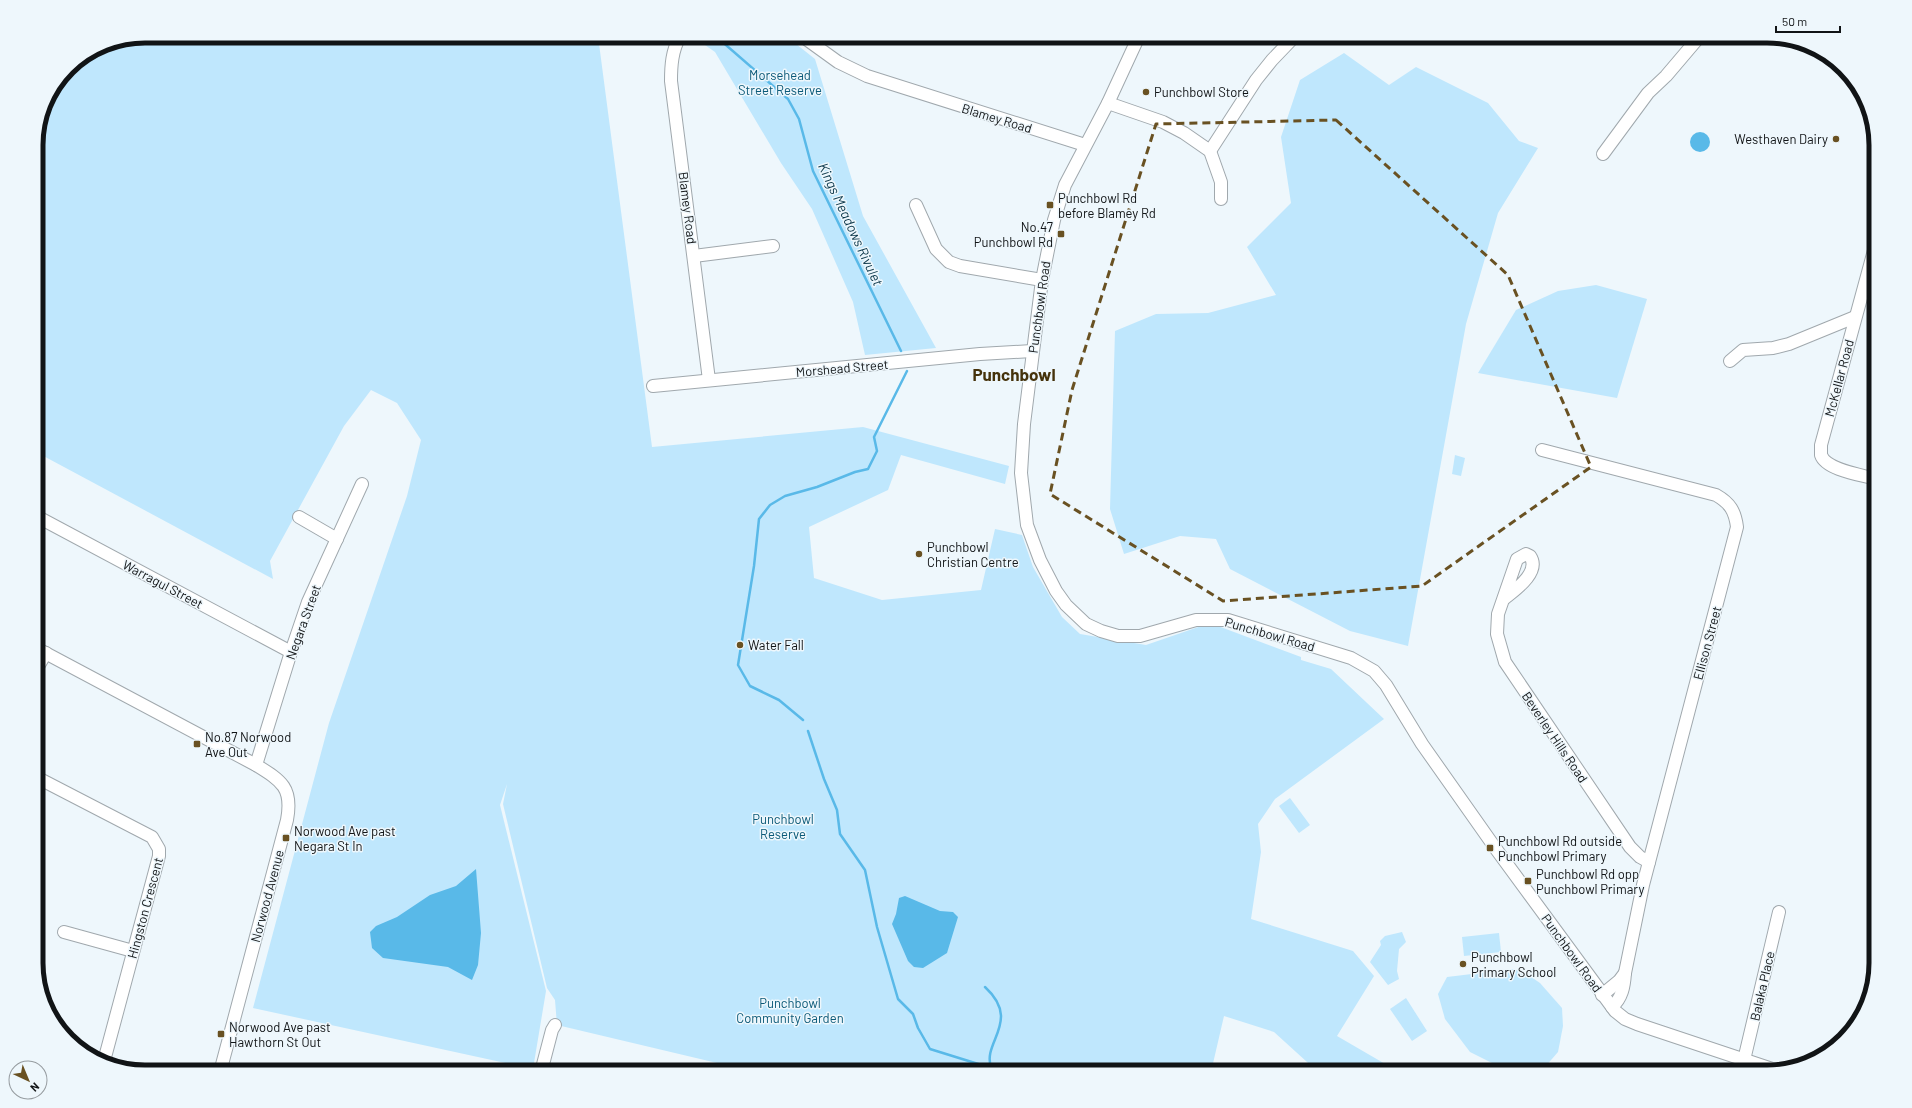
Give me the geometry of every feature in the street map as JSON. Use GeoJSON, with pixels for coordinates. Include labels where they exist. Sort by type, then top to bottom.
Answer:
{"type":"FeatureCollection","features":[{"type":"Feature","properties":{"kind":"street","name":"Blamey Road"},"geometry":{"type":"LineString","coordinates":[[676,43],[671,62],[671,81],[694,256],[708,380]]}},
{"type":"Feature","properties":{"kind":"street","name":"Blamey Road"},"geometry":{"type":"LineString","coordinates":[[812,43],[838,62],[867,76],[1085,145]]}},
{"type":"Feature","properties":{"kind":"street","name":"Punchbowl Road"},"geometry":{"type":"LineString","coordinates":[[1136,43],[1108,103],[1068,180],[1058,205],[1042,280],[1032,351],[1021,468],[1024,511],[1035,549],[1047,575],[1066,605],[1086,624],[1109,634],[1140,636],[1196,620],[1228,620],[1346,656],[1371,669],[1386,685],[1422,744],[1612,1007],[1625,1019],[1637,1024],[1760,1065]]}},
{"type":"Feature","properties":{"kind":"street"},"geometry":{"type":"LineString","coordinates":[[1210,151],[1256,80],[1288,43]]}},
{"type":"Feature","properties":{"kind":"street"},"geometry":{"type":"LineString","coordinates":[[1603,154],[1648,93],[1666,76],[1694,43]]}},
{"type":"Feature","properties":{"kind":"street"},"geometry":{"type":"LineString","coordinates":[[1108,103],[1163,122],[1184,133],[1210,151],[1221,182],[1221,199]]}},
{"type":"Feature","properties":{"kind":"street"},"geometry":{"type":"LineString","coordinates":[[916,205],[936,249],[949,262],[960,266],[1042,280]]}},
{"type":"Feature","properties":{"kind":"street"},"geometry":{"type":"LineString","coordinates":[[694,256],[773,246]]}},
{"type":"Feature","properties":{"kind":"street","name":"McKellar Road"},"geometry":{"type":"LineString","coordinates":[[1869,269],[1821,445],[1822,455],[1825,461],[1833,467],[1869,477]]}},
{"type":"Feature","properties":{"kind":"street"},"geometry":{"type":"LineString","coordinates":[[1730,361],[1741,347],[1773,348],[1789,344],[1856,317]]}},
{"type":"Feature","properties":{"kind":"street","name":"Morshead Street"},"geometry":{"type":"LineString","coordinates":[[653,386],[980,354],[1032,351]]}},
{"type":"Feature","properties":{"kind":"street","name":"Ellison Street"},"geometry":{"type":"LineString","coordinates":[[1542,450],[1716,495],[1726,501],[1736,516],[1737,528],[1649,862],[1625,973],[1624,986],[1621,996],[1612,1007]]}},
{"type":"Feature","properties":{"kind":"street","name":"Negara Street"},"geometry":{"type":"LineString","coordinates":[[256,765],[308,602],[362,484]]}},
{"type":"Feature","properties":{"kind":"street"},"geometry":{"type":"LineString","coordinates":[[299,517],[337,539]]}},
{"type":"Feature","properties":{"kind":"street","name":"Warragul Street"},"geometry":{"type":"LineString","coordinates":[[43,520],[291,652]]}},
{"type":"Feature","properties":{"kind":"street","name":"Beverley Hills Road"},"geometry":{"type":"LineString","coordinates":[[1504,598],[1496,624],[1500,648],[1505,662],[1630,847],[1640,857],[1649,862]]}},
{"type":"Feature","properties":{"kind":"street","name":"Norwood Avenue"},"geometry":{"type":"LineString","coordinates":[[43,652],[256,765],[280,782],[290,800],[289,809],[222,1065]]}},
{"type":"Feature","properties":{"kind":"street","name":"Hingston Crescent"},"geometry":{"type":"LineString","coordinates":[[43,781],[152,837],[159,849],[159,856],[105,1057]]}},
{"type":"Feature","properties":{"kind":"street","name":"Balaka Place"},"geometry":{"type":"LineString","coordinates":[[1744,1060],[1779,912]]}},
{"type":"Feature","properties":{"kind":"street"},"geometry":{"type":"LineString","coordinates":[[64,932],[133,951]]}},
{"type":"Feature","properties":{"kind":"street"},"geometry":{"type":"LineString","coordinates":[[1602,995],[1619,981],[1625,973]]}},
{"type":"Feature","properties":{"kind":"street"},"geometry":{"type":"LineString","coordinates":[[543,1065],[552,1030],[555,1025]]}},
{"type":"Feature","properties":{"kind":"highlighted area"},"geometry":{"type":"Polygon","coordinates":[[[1336,120],[1508,275],[1591,467],[1422,586],[1223,601],[1050,494],[1072,390],[1156,124],[1336,120]]]}},
{"type":"Feature","properties":{"kind":"green space"},"geometry":{"type":"Polygon","coordinates":[[[139,43],[599,43],[652,447],[863,427],[1009,466],[1005,484],[901,455],[888,490],[809,527],[814,578],[882,600],[981,590],[995,529],[1022,535],[1033,567],[1062,617],[1080,634],[1146,645],[1210,623],[1301,657],[1301,660],[1331,669],[1384,719],[1275,799],[1258,824],[1261,852],[1251,919],[1353,951],[1374,976],[1337,1036],[1387,1065],[1310,1065],[1274,1032],[1224,1016],[1213,1065],[726,1065],[557,1025],[555,1000],[547,988],[503,804],[507,784],[500,805],[546,991],[534,1065],[515,1065],[253,1008],[329,723],[407,496],[421,440],[397,403],[371,390],[344,426],[270,561],[273,579],[43,456],[43,139],[46,119],[57,94],[73,73],[88,60],[119,46],[139,43]]]}},
{"type":"Feature","properties":{"kind":"green space","name":"Morsehead Street Reserve"},"geometry":{"type":"Polygon","coordinates":[[[702,43],[795,43],[815,59],[863,216],[936,348],[865,355],[853,302],[812,209],[781,163],[715,52],[702,43]]]}},
{"type":"Feature","properties":{"kind":"green space"},"geometry":{"type":"Polygon","coordinates":[[[1344,53],[1389,85],[1416,67],[1488,103],[1519,141],[1538,148],[1498,213],[1466,324],[1408,646],[1350,631],[1230,569],[1216,539],[1180,536],[1124,554],[1110,509],[1115,331],[1156,314],[1208,313],[1276,295],[1247,247],[1291,203],[1281,137],[1300,80],[1344,53]]]}},
{"type":"Feature","properties":{"kind":"green space"},"geometry":{"type":"Polygon","coordinates":[[[1596,285],[1647,299],[1617,398],[1478,373],[1516,310],[1558,291],[1596,285]]]}},
{"type":"Feature","properties":{"kind":"green space"},"geometry":{"type":"Polygon","coordinates":[[[1455,455],[1465,458],[1461,476],[1452,474],[1455,455]]]}},
{"type":"Feature","properties":{"kind":"green space"},"geometry":{"type":"Polygon","coordinates":[[[1290,798],[1310,825],[1299,833],[1279,806],[1290,798]]]}},
{"type":"Feature","properties":{"kind":"green space"},"geometry":{"type":"Polygon","coordinates":[[[1402,932],[1406,942],[1399,949],[1397,971],[1399,979],[1388,985],[1370,962],[1381,945],[1380,941],[1385,936],[1402,932]]]}},
{"type":"Feature","properties":{"kind":"green space"},"geometry":{"type":"Polygon","coordinates":[[[1499,933],[1501,952],[1464,956],[1462,937],[1499,933]]]}},
{"type":"Feature","properties":{"kind":"green space"},"geometry":{"type":"Polygon","coordinates":[[[1513,969],[1524,972],[1540,983],[1562,1008],[1563,1026],[1558,1052],[1547,1065],[1496,1065],[1470,1052],[1445,1019],[1438,994],[1447,977],[1513,969]]]}},
{"type":"Feature","properties":{"kind":"green space"},"geometry":{"type":"Polygon","coordinates":[[[1406,998],[1427,1031],[1412,1041],[1390,1009],[1406,998]]]}},
{"type":"Feature","properties":{"kind":"water"},"geometry":{"type":"Polygon","coordinates":[[[1696,132],[1704,132],[1710,138],[1710,146],[1704,152],[1696,152],[1690,146],[1690,138],[1696,132]]]}},
{"type":"Feature","properties":{"kind":"water"},"geometry":{"type":"Polygon","coordinates":[[[476,869],[481,933],[478,965],[472,980],[448,967],[383,958],[372,948],[370,932],[376,926],[397,917],[430,895],[456,886],[476,869]]]}},
{"type":"Feature","properties":{"kind":"water"},"geometry":{"type":"Polygon","coordinates":[[[905,896],[940,911],[953,912],[958,917],[947,953],[923,968],[914,967],[908,961],[892,924],[896,914],[899,898],[905,896]]]}},
{"type":"Feature","properties":{"kind":"waterway","name":"Kings Meadows Rivulet"},"geometry":{"type":"LineString","coordinates":[[724,43],[788,99],[799,119],[813,171],[901,351]]}},
{"type":"Feature","properties":{"kind":"waterway","name":"Kings Meadows Rivulet"},"geometry":{"type":"LineString","coordinates":[[803,720],[779,700],[750,686],[738,665],[754,566],[759,519],[770,505],[785,496],[817,487],[855,472],[868,469],[877,451],[874,437],[907,371]]}},
{"type":"Feature","properties":{"kind":"waterway","name":"Kings Meadows Rivulet"},"geometry":{"type":"LineString","coordinates":[[808,731],[824,779],[837,810],[840,834],[865,870],[877,927],[898,999],[913,1014],[918,1028],[930,1049],[981,1065]]}},
{"type":"Feature","properties":{"kind":"waterway"},"geometry":{"type":"LineString","coordinates":[[985,987],[996,999],[1000,1010],[1001,1021],[991,1049],[991,1065]]}},
{"type":"Feature","properties":{"kind":"place","name":"Punchbowl Store"},"geometry":{"type":"Point","coordinates":[1146,92]}},
{"type":"Feature","properties":{"kind":"place","name":"Westhaven Dairy"},"geometry":{"type":"Point","coordinates":[1836,139]}},
{"type":"Feature","properties":{"kind":"place","name":"Punchbowl Rd before Blamey Rd"},"geometry":{"type":"Point","coordinates":[1050,205]}},
{"type":"Feature","properties":{"kind":"place","name":"No.47 Punchbowl Rd"},"geometry":{"type":"Point","coordinates":[1061,234]}},
{"type":"Feature","properties":{"kind":"place","name":"Punchbowl Christian Centre"},"geometry":{"type":"Point","coordinates":[919,554]}},
{"type":"Feature","properties":{"kind":"place","name":"Water Fall"},"geometry":{"type":"Point","coordinates":[740,645]}},
{"type":"Feature","properties":{"kind":"place","name":"No.87 Norwood Ave Out"},"geometry":{"type":"Point","coordinates":[197,744]}},
{"type":"Feature","properties":{"kind":"place","name":"Norwood Ave past Negara St In"},"geometry":{"type":"Point","coordinates":[286,838]}},
{"type":"Feature","properties":{"kind":"place","name":"Punchbowl Rd outside Punchbowl Primary"},"geometry":{"type":"Point","coordinates":[1490,848]}},
{"type":"Feature","properties":{"kind":"place","name":"Punchbowl Rd opp Punchbowl Primary"},"geometry":{"type":"Point","coordinates":[1528,881]}},
{"type":"Feature","properties":{"kind":"place","name":"Punchbowl Primary School"},"geometry":{"type":"Point","coordinates":[1463,964]}},
{"type":"Feature","properties":{"kind":"place","name":"Norwood Ave past Hawthorn St Out"},"geometry":{"type":"Point","coordinates":[221,1034]}},
{"type":"Feature","properties":{"kind":"district","name":"Punchbowl"},"geometry":{"type":"Point","coordinates":[1014,374]}},
{"type":"Feature","properties":{"kind":"park label","name":"Punchbowl Reserve"},"geometry":{"type":"Point","coordinates":[783,826]}},
{"type":"Feature","properties":{"kind":"park label","name":"Punchbowl Community Garden"},"geometry":{"type":"Point","coordinates":[790,1010]}}]}
